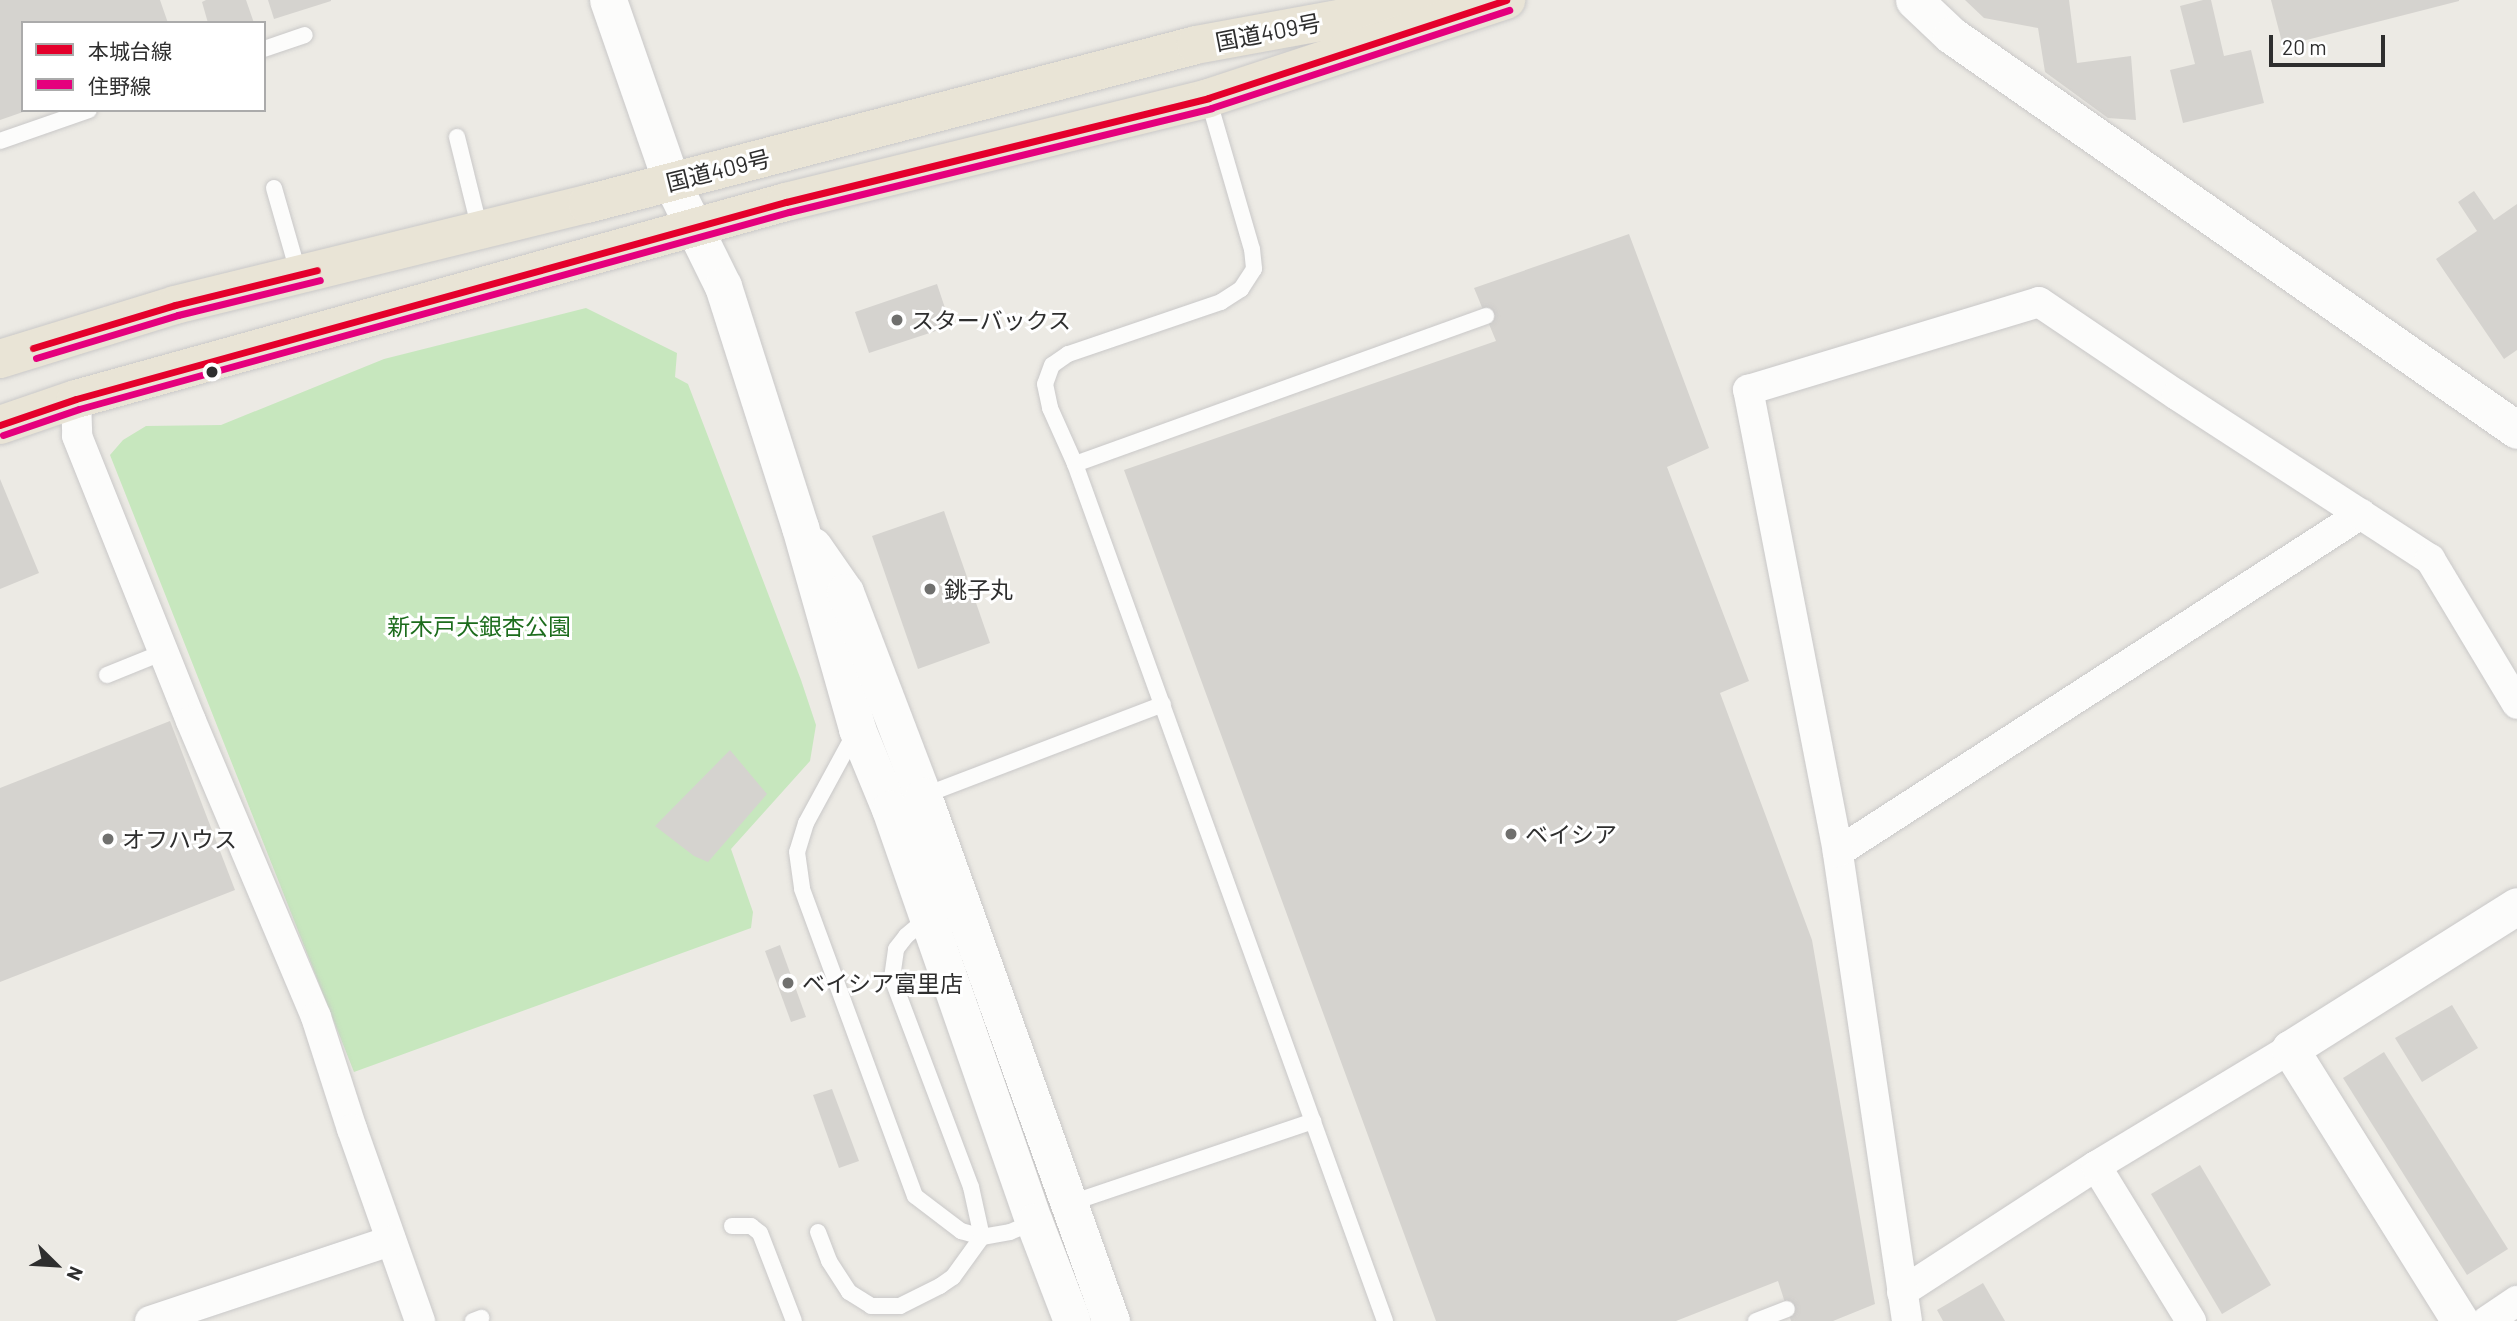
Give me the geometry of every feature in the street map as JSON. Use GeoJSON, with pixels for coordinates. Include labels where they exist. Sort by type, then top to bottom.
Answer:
{"type":"FeatureCollection","features":[{"type":"Feature","properties":{"kind":"highway","name":"国道409号"},"geometry":{"type":"LineString","coordinates":[[0,359],[175,305],[480,230],[1196,46],[1440,0]]}},
{"type":"Feature","properties":{"kind":"highway","name":"国道409号"},"geometry":{"type":"LineString","coordinates":[[0,425],[76,399],[695,228],[1208,98],[1506,0]]}},
{"type":"Feature","properties":{"kind":"street"},"geometry":{"type":"LineString","coordinates":[[608,0],[671,181],[723,286],[800,527],[857,729],[907,803],[929,917],[1052,1213],[1111,1321]]}},
{"type":"Feature","properties":{"kind":"street"},"geometry":{"type":"LineString","coordinates":[[1914,0],[1951,35],[2517,430]]}},
{"type":"Feature","properties":{"kind":"street"},"geometry":{"type":"LineString","coordinates":[[1907,1321],[1838,852],[1748,390],[2039,302],[2430,559],[2517,704]]}},
{"type":"Feature","properties":{"kind":"street"},"geometry":{"type":"LineString","coordinates":[[76,399],[77,436],[316,1017],[390,1241],[420,1321]]}},
{"type":"Feature","properties":{"kind":"street"},"geometry":{"type":"LineString","coordinates":[[1838,852],[2361,514]]}},
{"type":"Feature","properties":{"kind":"street"},"geometry":{"type":"LineString","coordinates":[[800,527],[845,592],[907,803],[1052,1213],[1072,1321]]}},
{"type":"Feature","properties":{"kind":"street"},"geometry":{"type":"LineString","coordinates":[[1902,1292],[2096,1166],[2290,1049],[2517,906]]}},
{"type":"Feature","properties":{"kind":"street"},"geometry":{"type":"LineString","coordinates":[[2290,1049],[2460,1321]]}},
{"type":"Feature","properties":{"kind":"street"},"geometry":{"type":"LineString","coordinates":[[2096,1166],[2191,1321]]}},
{"type":"Feature","properties":{"kind":"street"},"geometry":{"type":"LineString","coordinates":[[169,1318],[390,1241]]}},
{"type":"Feature","properties":{"kind":"street"},"geometry":{"type":"LineString","coordinates":[[2487,1321],[2517,1301]]}},
{"type":"Feature","properties":{"kind":"lane"},"geometry":{"type":"LineString","coordinates":[[266,48],[304,35]]}},
{"type":"Feature","properties":{"kind":"lane"},"geometry":{"type":"LineString","coordinates":[[1208,98],[1252,249],[1254,269],[1241,289],[1221,302],[1068,354],[1052,365],[1045,384],[1050,408],[1075,464],[1385,1321]]}},
{"type":"Feature","properties":{"kind":"lane"},"geometry":{"type":"LineString","coordinates":[[0,141],[83,112]]}},
{"type":"Feature","properties":{"kind":"lane"},"geometry":{"type":"LineString","coordinates":[[457,137],[480,230]]}},
{"type":"Feature","properties":{"kind":"lane"},"geometry":{"type":"LineString","coordinates":[[274,188],[299,275]]}},
{"type":"Feature","properties":{"kind":"lane"},"geometry":{"type":"LineString","coordinates":[[1075,464],[1486,316]]}},
{"type":"Feature","properties":{"kind":"lane"},"geometry":{"type":"LineString","coordinates":[[107,675],[164,652]]}},
{"type":"Feature","properties":{"kind":"lane"},"geometry":{"type":"LineString","coordinates":[[907,803],[1163,704]]}},
{"type":"Feature","properties":{"kind":"lane"},"geometry":{"type":"LineString","coordinates":[[857,729],[806,822],[797,852],[802,889],[915,1196],[961,1231],[982,1237],[1010,1232],[1052,1213],[1312,1122]]}},
{"type":"Feature","properties":{"kind":"lane"},"geometry":{"type":"LineString","coordinates":[[818,1233],[830,1261],[849,1292],[871,1306],[900,1306],[940,1286],[953,1277],[982,1237],[971,1187],[892,978],[896,949],[906,936],[929,917]]}},
{"type":"Feature","properties":{"kind":"lane"},"geometry":{"type":"LineString","coordinates":[[732,1226],[751,1226],[760,1233],[794,1321]]}},
{"type":"Feature","properties":{"kind":"lane"},"geometry":{"type":"LineString","coordinates":[[1756,1321],[1787,1309]]}},
{"type":"Feature","properties":{"kind":"green space","name":"新木戸大銀杏公園"},"geometry":{"type":"Polygon","coordinates":[[[586,308],[677,353],[675,377],[688,384],[816,725],[810,761],[731,849],[753,912],[751,928],[354,1072],[110,455],[123,440],[146,426],[221,425],[384,359],[586,308]]]}},
{"type":"Feature","properties":{"kind":"building"},"geometry":{"type":"Polygon","coordinates":[[[0,0],[160,0],[167,21],[21,21],[23,112],[0,120],[0,0]]]}},
{"type":"Feature","properties":{"kind":"building"},"geometry":{"type":"Polygon","coordinates":[[[246,0],[253,21],[207,21],[202,2],[246,0]]]}},
{"type":"Feature","properties":{"kind":"building"},"geometry":{"type":"Polygon","coordinates":[[[268,0],[331,0],[331,1],[274,19],[268,0]]]}},
{"type":"Feature","properties":{"kind":"building"},"geometry":{"type":"Polygon","coordinates":[[[1965,0],[2069,0],[2077,63],[2131,56],[2136,120],[2108,118],[2045,72],[2038,28],[1984,18],[1965,0]]]}},
{"type":"Feature","properties":{"kind":"building"},"geometry":{"type":"Polygon","coordinates":[[[2211,0],[2224,56],[2251,50],[2264,103],[2183,123],[2170,70],[2195,64],[2180,6],[2211,0]]]}},
{"type":"Feature","properties":{"kind":"building"},"geometry":{"type":"Polygon","coordinates":[[[2271,0],[2459,0],[2459,1],[2283,46],[2271,0]]]}},
{"type":"Feature","properties":{"kind":"building"},"geometry":{"type":"Polygon","coordinates":[[[2474,191],[2494,220],[2517,204],[2517,350],[2504,359],[2436,259],[2477,231],[2458,202],[2474,191]]]}},
{"type":"Feature","properties":{"kind":"building"},"geometry":{"type":"Polygon","coordinates":[[[1629,234],[1709,448],[1667,467],[1749,681],[1720,693],[1812,940],[1875,1304],[1833,1321],[1791,1321],[1778,1281],[1676,1321],[1436,1321],[1124,470],[1496,341],[1474,288],[1629,234]]]}},
{"type":"Feature","properties":{"kind":"building"},"geometry":{"type":"Polygon","coordinates":[[[937,284],[951,326],[869,353],[855,312],[937,284]]]}},
{"type":"Feature","properties":{"kind":"building"},"geometry":{"type":"Polygon","coordinates":[[[0,479],[39,573],[0,589],[0,479]]]}},
{"type":"Feature","properties":{"kind":"building"},"geometry":{"type":"Polygon","coordinates":[[[944,511],[990,643],[918,669],[872,536],[944,511]]]}},
{"type":"Feature","properties":{"kind":"building","name":"オフハウス"},"geometry":{"type":"Polygon","coordinates":[[[170,721],[235,890],[0,982],[0,788],[170,721]]]}},
{"type":"Feature","properties":{"kind":"building"},"geometry":{"type":"Polygon","coordinates":[[[730,750],[767,794],[708,862],[694,856],[655,826],[730,750]]]}},
{"type":"Feature","properties":{"kind":"building"},"geometry":{"type":"Polygon","coordinates":[[[780,945],[806,1017],[791,1022],[765,951],[780,945]]]}},
{"type":"Feature","properties":{"kind":"building"},"geometry":{"type":"Polygon","coordinates":[[[2452,1005],[2478,1048],[2422,1082],[2395,1038],[2452,1005]]]}},
{"type":"Feature","properties":{"kind":"building"},"geometry":{"type":"Polygon","coordinates":[[[2384,1052],[2508,1249],[2467,1275],[2343,1078],[2384,1052]]]}},
{"type":"Feature","properties":{"kind":"building"},"geometry":{"type":"Polygon","coordinates":[[[832,1089],[859,1161],[839,1168],[813,1095],[832,1089]]]}},
{"type":"Feature","properties":{"kind":"building"},"geometry":{"type":"Polygon","coordinates":[[[2200,1165],[2271,1285],[2222,1314],[2151,1194],[2200,1165]]]}},
{"type":"Feature","properties":{"kind":"building"},"geometry":{"type":"Polygon","coordinates":[[[1983,1283],[2005,1321],[1943,1321],[1937,1310],[1983,1283]]]}},
{"type":"Feature","properties":{"kind":"transit line","name":"本城台線"},"geometry":{"type":"LineString","coordinates":[[0,425],[76,399],[786,202],[1208,98],[1506,0]]}},
{"type":"Feature","properties":{"kind":"transit line","name":"住野線"},"geometry":{"type":"LineString","coordinates":[[3,435],[79,409],[789,212],[1211,108],[1509,10]]}},
{"type":"Feature","properties":{"kind":"transit line","name":"本城台線"},"geometry":{"type":"LineString","coordinates":[[33,348],[175,305],[317,270]]}},
{"type":"Feature","properties":{"kind":"transit line","name":"住野線"},"geometry":{"type":"LineString","coordinates":[[36,358],[178,315],[320,280]]}},
{"type":"Feature","properties":{"kind":"place","name":"スターバックス"},"geometry":{"type":"Point","coordinates":[897,320]}},
{"type":"Feature","properties":{"kind":"place","name":"銚子丸"},"geometry":{"type":"Point","coordinates":[930,589]}},
{"type":"Feature","properties":{"kind":"place","name":"ベイシア"},"geometry":{"type":"Point","coordinates":[1511,834]}},
{"type":"Feature","properties":{"kind":"place","name":"オフハウス"},"geometry":{"type":"Point","coordinates":[108,839]}},
{"type":"Feature","properties":{"kind":"place","name":"ベイシア富里店"},"geometry":{"type":"Point","coordinates":[788,983]}}]}
